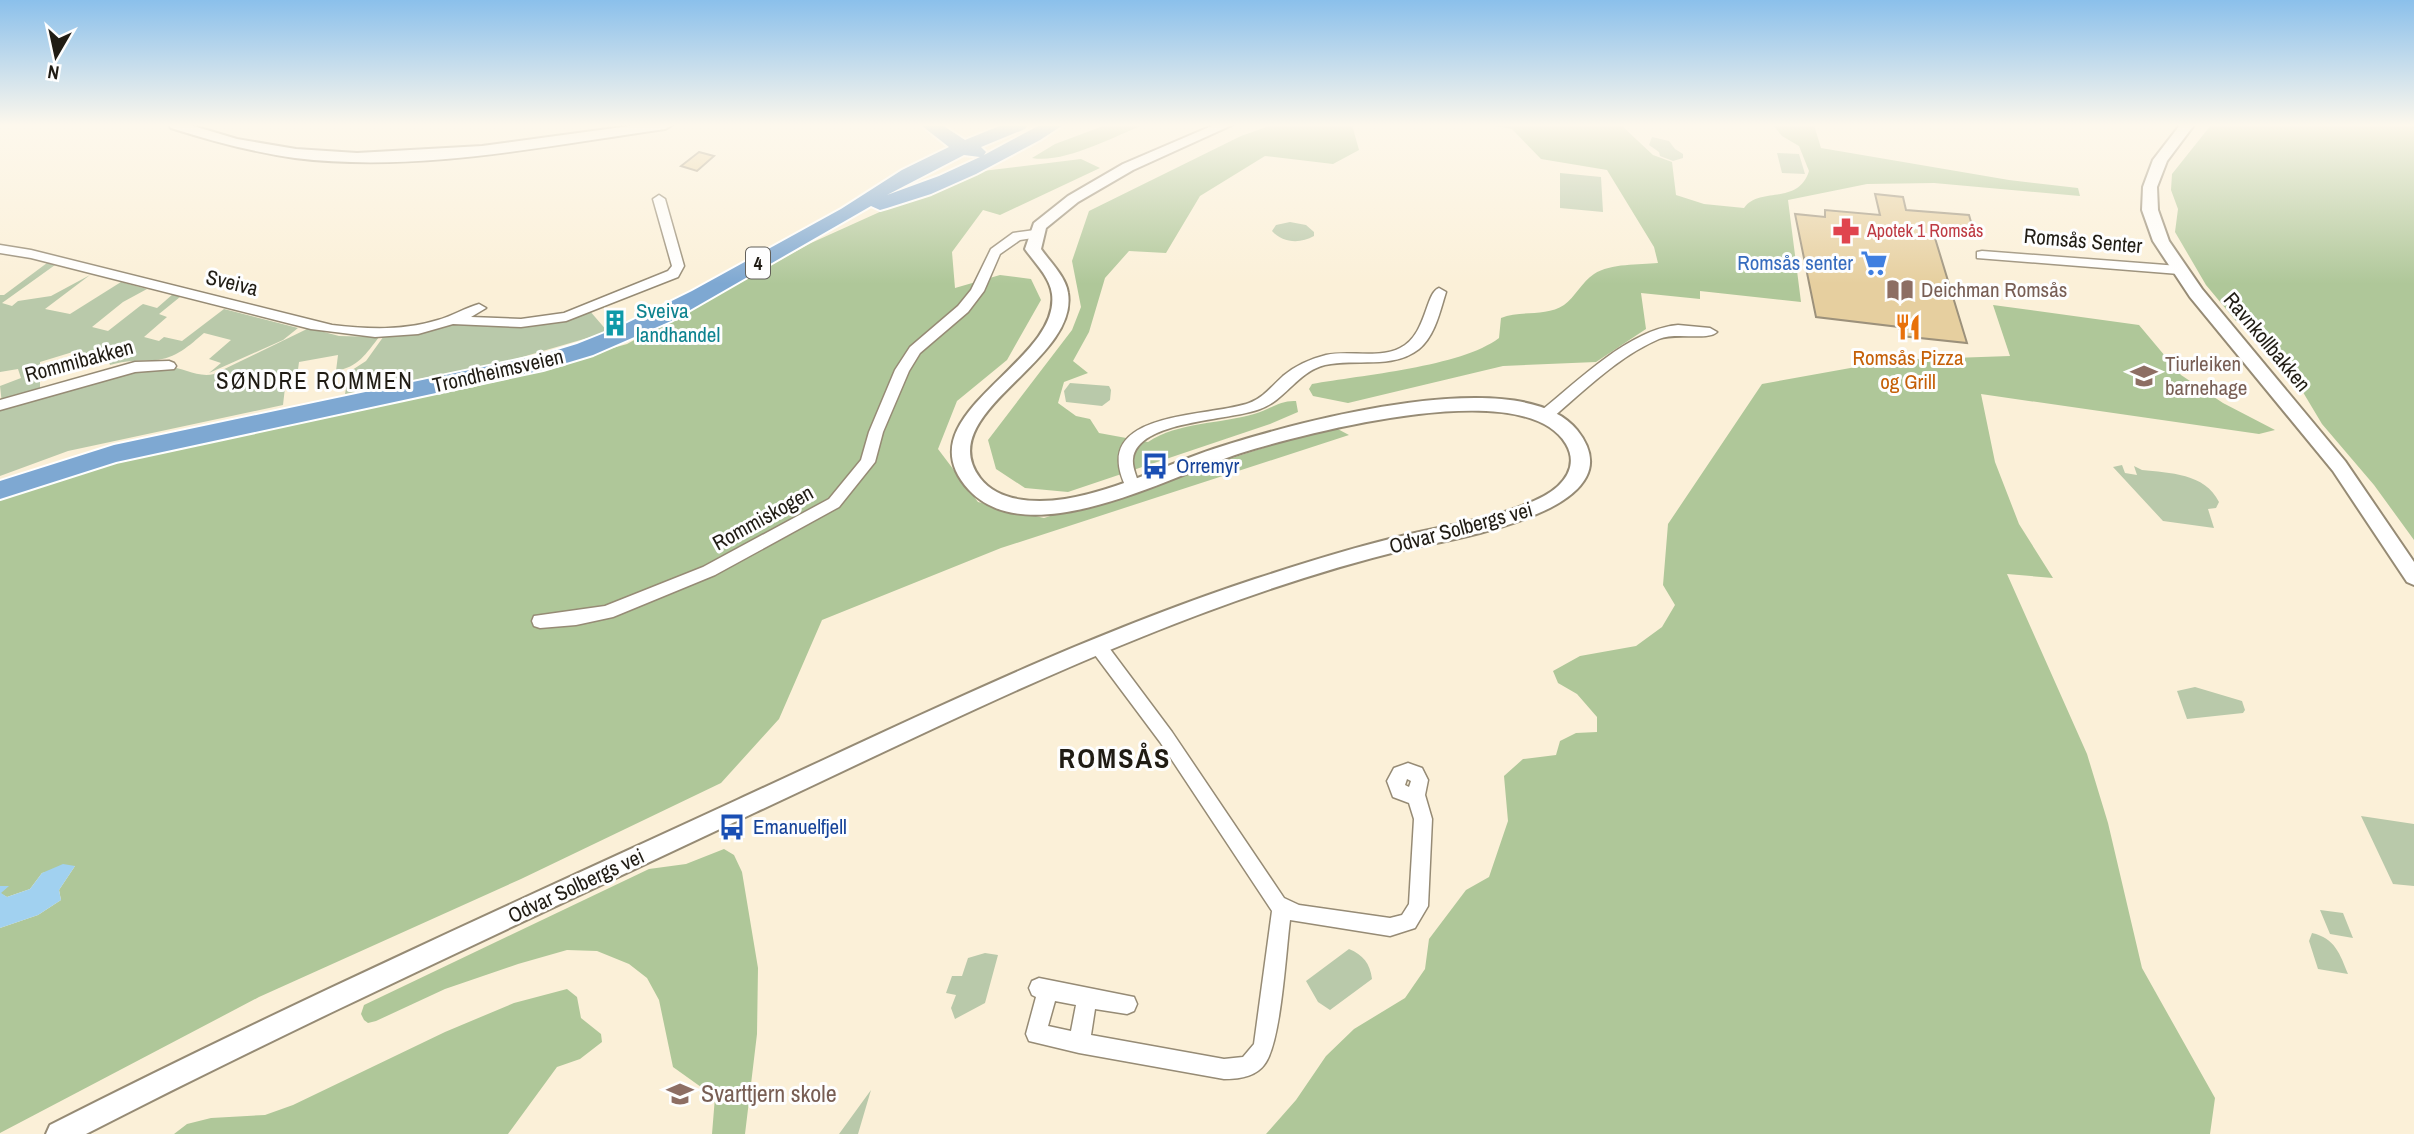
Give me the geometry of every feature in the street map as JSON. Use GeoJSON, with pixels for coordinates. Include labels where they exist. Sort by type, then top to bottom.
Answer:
{"type":"FeatureCollection","features":[{"type":"Feature","properties":{"kind":"highway"},"geometry":{"type":"LineString","coordinates":[[848,213],[908,178]]}},
{"type":"Feature","properties":{"kind":"highway","name":"Trondheimsveien"},"geometry":{"type":"LineString","coordinates":[[0,490],[114,454],[543,362],[585,350],[662,318],[848,213],[897,200],[944,178]]}},
{"type":"Feature","properties":{"kind":"street"},"geometry":{"type":"LineString","coordinates":[[1035,234],[1044,219],[1109,178]]}},
{"type":"Feature","properties":{"kind":"street","name":"Ravnkollbakken"},"geometry":{"type":"LineString","coordinates":[[2153,178],[2149,199],[2157,232],[2179,270],[2339,466],[2414,577]]}},
{"type":"Feature","properties":{"kind":"street","name":"Sveiva"},"geometry":{"type":"LineString","coordinates":[[455,321],[521,323],[566,317],[673,274],[678,266],[659,199]]}},
{"type":"Feature","properties":{"kind":"street","name":"Odvar Solbergs vei"},"geometry":{"type":"LineString","coordinates":[[59,1134],[271,1028],[811,776],[1098,646],[1286,576],[1546,505],[1572,485],[1580,467],[1579,451],[1562,424],[1547,414],[1516,405],[1483,404],[1425,408],[1359,418],[1262,440],[1132,485],[1061,506],[1020,507],[986,494],[967,474],[962,447],[971,421],[1043,342],[1059,315],[1059,288],[1036,256],[1033,249],[1035,234]]}},
{"type":"Feature","properties":{"kind":"street","name":"Rommiskogen"},"geometry":{"type":"LineString","coordinates":[[540,621],[607,612],[709,571],[834,503],[868,463],[876,432],[902,370],[915,350],[963,309],[977,291],[995,252],[1017,236],[1035,234]]}},
{"type":"Feature","properties":{"kind":"street","name":"Sveiva"},"geometry":{"type":"LineString","coordinates":[[0,249],[29,253],[325,328],[386,333],[431,329],[455,321],[479,308]]}},
{"type":"Feature","properties":{"kind":"street","name":"Romsås Senter"},"geometry":{"type":"LineString","coordinates":[[1982,255],[2179,270]]}},
{"type":"Feature","properties":{"kind":"street"},"geometry":{"type":"LineString","coordinates":[[1132,485],[1124,468],[1123,458],[1130,443],[1145,431],[1167,423],[1256,406],[1292,375],[1324,361],[1387,356],[1410,348],[1424,332],[1439,292]]}},
{"type":"Feature","properties":{"kind":"street"},"geometry":{"type":"LineString","coordinates":[[1547,414],[1624,355],[1657,334],[1673,330],[1710,332]]}},
{"type":"Feature","properties":{"kind":"street","name":"Rommibakken"},"geometry":{"type":"LineString","coordinates":[[0,405],[135,367],[169,366]]}},
{"type":"Feature","properties":{"kind":"street"},"geometry":{"type":"LineString","coordinates":[[1098,646],[1166,737],[1269,895],[1282,908],[1297,914],[1371,926],[1400,926],[1412,919],[1419,900],[1423,819],[1415,793]]}},
{"type":"Feature","properties":{"kind":"street"},"geometry":{"type":"LineString","coordinates":[[1128,1004],[1043,989],[1036,1034],[1224,1069],[1240,1068],[1254,1062],[1264,1044],[1282,908]]}},
{"type":"Feature","properties":{"kind":"street"},"geometry":{"type":"LineString","coordinates":[[1079,1042],[1087,998]]}},
{"type":"Feature","properties":{"kind":"green space"},"geometry":{"type":"Polygon","coordinates":[[[955,178],[1079,178],[1000,215],[983,210],[952,252],[955,288],[1000,275],[1031,279],[1041,300],[1007,360],[957,401],[938,449],[978,502],[1044,518],[1332,426],[1349,435],[1001,548],[822,620],[779,719],[721,783],[521,879],[259,997],[0,1133],[0,928],[38,915],[61,900],[59,890],[75,866],[42,873],[30,889],[7,897],[0,893],[8,886],[0,886],[0,498],[30,483],[248,430],[474,387],[627,344],[811,243],[955,178]]]}},
{"type":"Feature","properties":{"kind":"green space"},"geometry":{"type":"Polygon","coordinates":[[[1156,178],[1229,178],[1200,196],[1166,253],[1129,251],[1105,278],[1089,332],[1073,361],[1088,373],[1064,382],[1058,403],[1076,416],[1090,419],[1099,433],[1148,442],[1172,431],[1254,414],[1285,402],[1296,401],[1298,412],[1270,424],[1068,492],[1025,488],[996,469],[988,440],[1072,330],[1081,307],[1072,261],[1089,211],[1156,178]]]}},
{"type":"Feature","properties":{"kind":"green space"},"geometry":{"type":"Polygon","coordinates":[[[1560,178],[1601,178],[1603,212],[1560,208],[1560,178]]]}},
{"type":"Feature","properties":{"kind":"green space"},"geometry":{"type":"Polygon","coordinates":[[[1612,178],[1674,178],[1676,195],[1704,204],[1744,208],[1759,198],[1788,192],[1806,178],[1997,178],[2078,188],[2080,196],[1934,183],[1867,184],[1788,200],[1801,302],[1700,291],[1700,299],[1641,293],[1646,329],[1596,362],[1503,366],[1348,403],[1313,396],[1309,389],[1312,384],[1436,363],[1482,348],[1499,338],[1501,318],[1557,309],[1601,270],[1658,263],[1654,247],[1612,178]]]}},
{"type":"Feature","properties":{"kind":"green space"},"geometry":{"type":"Polygon","coordinates":[[[2172,178],[2414,178],[2414,540],[2374,485],[2322,424],[2261,322],[2236,321],[2206,285],[2175,232],[2178,209],[2171,190],[2172,178]]]}},
{"type":"Feature","properties":{"kind":"green space"},"geometry":{"type":"Polygon","coordinates":[[[1290,222],[1306,225],[1314,232],[1314,236],[1292,241],[1281,238],[1272,231],[1276,225],[1290,222]]]}},
{"type":"Feature","properties":{"kind":"green space"},"geometry":{"type":"Polygon","coordinates":[[[47,263],[55,265],[2,303],[12,306],[18,301],[51,296],[90,275],[45,309],[70,314],[121,282],[147,289],[123,302],[92,327],[108,331],[143,304],[157,308],[173,294],[180,297],[159,314],[167,317],[144,337],[159,341],[164,337],[182,341],[224,309],[298,328],[283,340],[209,373],[221,363],[209,359],[231,340],[204,333],[182,351],[169,357],[110,365],[108,359],[87,366],[78,363],[76,351],[40,362],[40,392],[135,369],[167,367],[202,375],[214,374],[309,328],[339,336],[379,337],[361,359],[344,369],[336,371],[338,355],[299,362],[297,377],[286,379],[283,405],[68,451],[0,476],[0,386],[21,378],[18,369],[0,372],[0,295],[4,295],[47,263]]]}},
{"type":"Feature","properties":{"kind":"green space"},"geometry":{"type":"Polygon","coordinates":[[[1993,305],[2139,325],[2181,375],[2223,403],[2275,430],[2259,434],[1981,394],[1995,462],[2019,524],[2053,578],[2007,574],[2087,754],[2108,823],[2142,968],[2215,1098],[2210,1134],[1266,1134],[1296,1100],[1326,1056],[1354,1029],[1405,998],[1425,969],[1429,939],[1466,890],[1489,877],[1508,821],[1504,776],[1523,759],[1556,755],[1560,741],[1576,733],[1597,732],[1597,717],[1577,694],[1558,683],[1553,671],[1580,656],[1636,646],[1662,627],[1675,605],[1663,585],[1668,524],[1762,384],[1895,360],[2010,356],[1993,305]]]}},
{"type":"Feature","properties":{"kind":"green space"},"geometry":{"type":"Polygon","coordinates":[[[589,310],[608,332],[512,360],[345,394],[349,372],[366,361],[386,333],[455,321],[502,323],[589,310]]]}},
{"type":"Feature","properties":{"kind":"green space"},"geometry":{"type":"Polygon","coordinates":[[[1070,383],[1109,386],[1110,400],[1102,406],[1066,402],[1064,391],[1070,383]]]}},
{"type":"Feature","properties":{"kind":"green space"},"geometry":{"type":"Polygon","coordinates":[[[2122,465],[2125,473],[2137,475],[2134,466],[2142,470],[2185,476],[2205,485],[2219,502],[2216,508],[2208,509],[2214,528],[2163,521],[2113,467],[2122,465]]]}},
{"type":"Feature","properties":{"kind":"green space"},"geometry":{"type":"Polygon","coordinates":[[[2195,687],[2242,701],[2245,710],[2243,713],[2187,719],[2177,691],[2195,687]]]}},
{"type":"Feature","properties":{"kind":"green space"},"geometry":{"type":"Polygon","coordinates":[[[2361,816],[2414,824],[2414,886],[2393,884],[2361,816]]]}},
{"type":"Feature","properties":{"kind":"green space"},"geometry":{"type":"Polygon","coordinates":[[[724,849],[734,855],[742,872],[758,968],[757,1034],[745,1134],[712,1134],[715,1097],[673,1067],[659,1000],[647,978],[629,964],[597,951],[567,950],[518,964],[445,989],[376,1021],[368,1023],[361,1014],[364,1005],[649,869],[686,864],[724,849]]]}},
{"type":"Feature","properties":{"kind":"green space"},"geometry":{"type":"Polygon","coordinates":[[[2320,910],[2343,913],[2353,938],[2330,934],[2320,910]]]}},
{"type":"Feature","properties":{"kind":"green space"},"geometry":{"type":"Polygon","coordinates":[[[2312,933],[2331,943],[2348,974],[2318,969],[2309,941],[2312,933]]]}},
{"type":"Feature","properties":{"kind":"green space"},"geometry":{"type":"Polygon","coordinates":[[[1349,949],[1365,960],[1372,979],[1330,1010],[1318,1002],[1306,981],[1349,949]]]}},
{"type":"Feature","properties":{"kind":"green space"},"geometry":{"type":"Polygon","coordinates":[[[985,953],[998,955],[985,1003],[955,1019],[951,1008],[956,995],[946,993],[952,976],[962,976],[968,958],[985,953]]]}},
{"type":"Feature","properties":{"kind":"green space"},"geometry":{"type":"Polygon","coordinates":[[[567,989],[577,997],[581,1018],[601,1034],[602,1042],[580,1059],[557,1067],[508,1134],[174,1134],[187,1124],[211,1118],[265,1115],[293,1105],[445,1032],[514,1003],[567,989]]]}},
{"type":"Feature","properties":{"kind":"green space"},"geometry":{"type":"Polygon","coordinates":[[[871,1090],[858,1134],[839,1134],[871,1090]]]}},
{"type":"Feature","properties":{"kind":"water"},"geometry":{"type":"Polygon","coordinates":[[[63,864],[75,866],[59,890],[61,900],[38,915],[0,928],[0,886],[9,886],[1,893],[7,897],[30,889],[42,873],[63,864]]]}},
{"type":"Feature","properties":{"kind":"building","name":"Romsås senter"},"geometry":{"type":"Polygon","coordinates":[[[1875,194],[1903,197],[1906,210],[1969,215],[1973,229],[1931,225],[1967,343],[1901,336],[1899,327],[1816,317],[1795,214],[1825,217],[1825,210],[1880,215],[1875,194]]]}},
{"type":"Feature","properties":{"kind":"place","name":"Apotek 1 Romsås"},"geometry":{"type":"Point","coordinates":[1846,231]}},
{"type":"Feature","properties":{"kind":"place","name":"Romsås senter"},"geometry":{"type":"Point","coordinates":[1874,263]}},
{"type":"Feature","properties":{"kind":"place","name":"Deichman Romsås"},"geometry":{"type":"Point","coordinates":[1900,290]}},
{"type":"Feature","properties":{"kind":"place","name":"Sveiva landhandel"},"geometry":{"type":"Point","coordinates":[615,323]}},
{"type":"Feature","properties":{"kind":"place","name":"Romsås Pizza og Grill"},"geometry":{"type":"Point","coordinates":[1908,327]}},
{"type":"Feature","properties":{"kind":"place","name":"Tiurleiken barnehage"},"geometry":{"type":"Point","coordinates":[2144,376]}},
{"type":"Feature","properties":{"kind":"place","name":"Orremyr"},"geometry":{"type":"Point","coordinates":[1155,466]}},
{"type":"Feature","properties":{"kind":"place","name":"Emanuelfjell"},"geometry":{"type":"Point","coordinates":[732,827]}},
{"type":"Feature","properties":{"kind":"place","name":"Svarttjern skole"},"geometry":{"type":"Point","coordinates":[680,1094]}},
{"type":"Feature","properties":{"kind":"district","name":"SØNDRE ROMMEN"},"geometry":{"type":"Point","coordinates":[315,381]}},
{"type":"Feature","properties":{"kind":"district","name":"ROMSÅS"},"geometry":{"type":"Point","coordinates":[1115,758]}}]}
